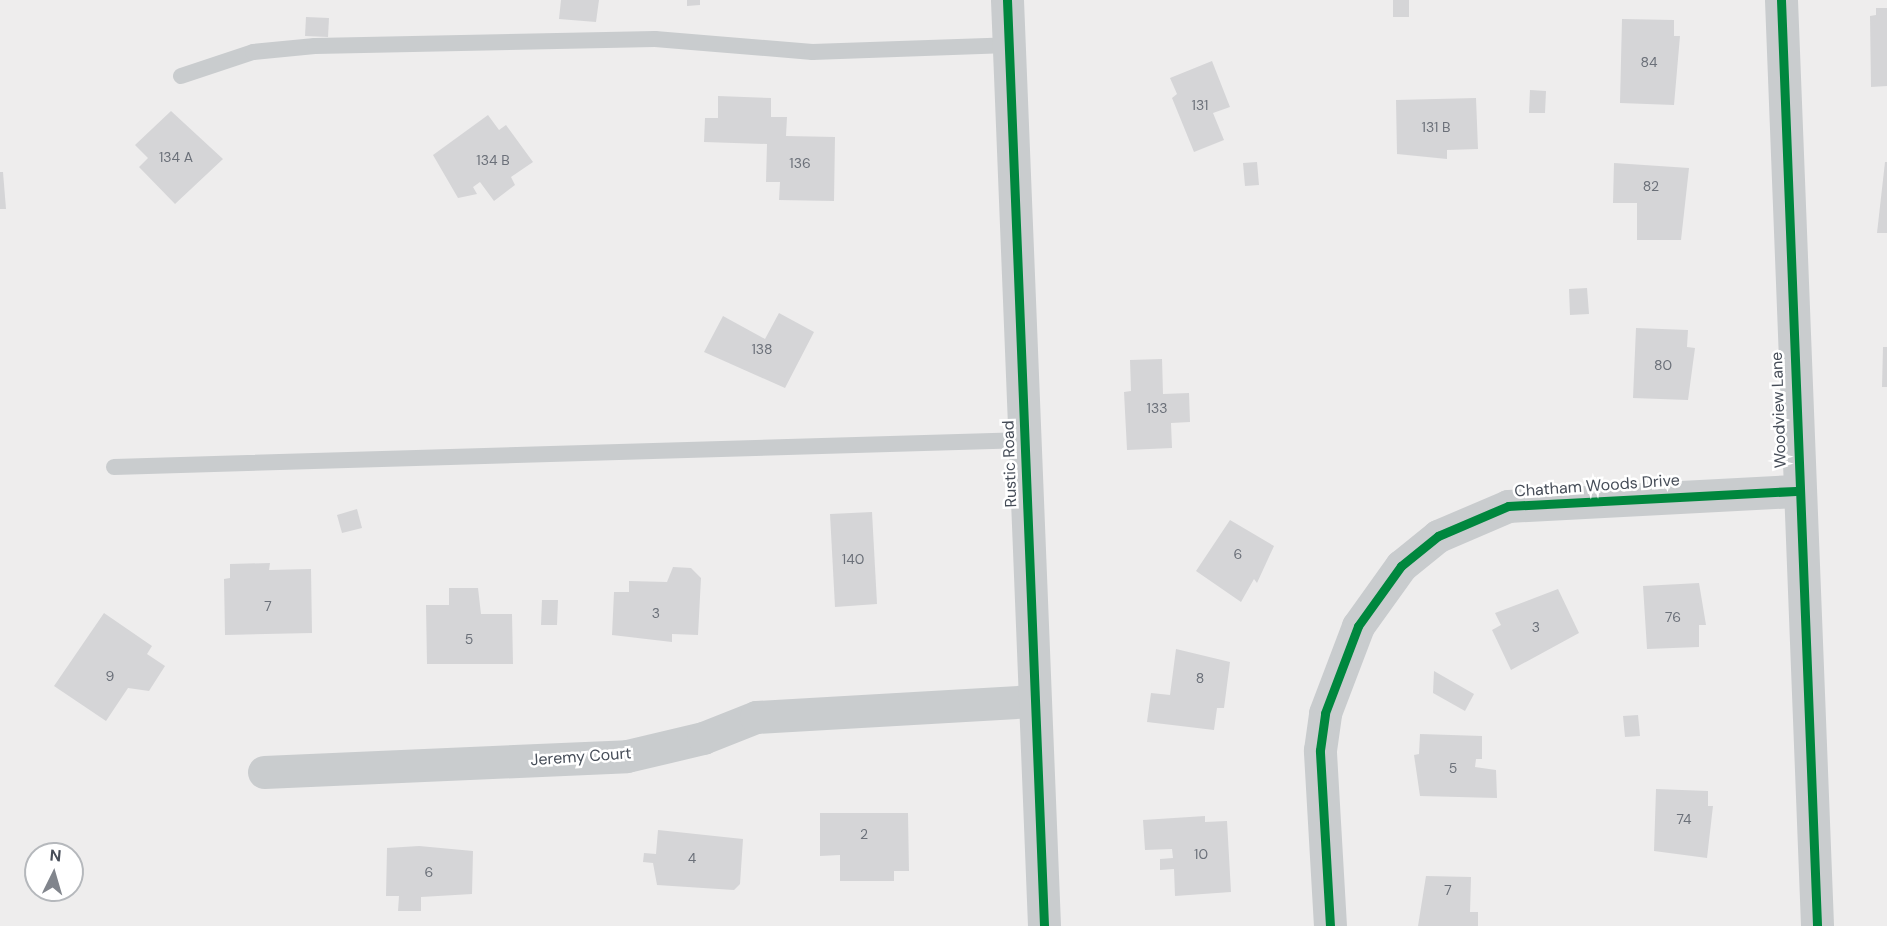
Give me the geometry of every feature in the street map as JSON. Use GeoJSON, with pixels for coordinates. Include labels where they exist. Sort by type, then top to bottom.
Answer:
{"type":"FeatureCollection","features":[{"type":"Feature","properties":{"kind":"street","name":"Rustic Road"},"geometry":{"type":"LineString","coordinates":[[1007,0],[1044,926]]}},
{"type":"Feature","properties":{"kind":"street","name":"Woodview Lane"},"geometry":{"type":"LineString","coordinates":[[1780,0],[1796,490],[1817,926]]}},
{"type":"Feature","properties":{"kind":"street","name":"Chatham Woods Drive"},"geometry":{"type":"LineString","coordinates":[[1330,926],[1320,750],[1325,713],[1358,626],[1401,567],[1445,532],[1508,506],[1796,490]]}},
{"type":"Feature","properties":{"kind":"street","name":"Jeremy Court"},"geometry":{"type":"LineString","coordinates":[[264,772],[627,756],[703,738],[756,717],[1035,701]]}},
{"type":"Feature","properties":{"kind":"lane"},"geometry":{"type":"LineString","coordinates":[[181,76],[253,52],[315,46],[655,39],[812,52],[1009,45]]}},
{"type":"Feature","properties":{"kind":"lane"},"geometry":{"type":"LineString","coordinates":[[114,467],[1024,440]]}},
{"type":"Feature","properties":{"kind":"building"},"geometry":{"type":"Polygon","coordinates":[[[561,0],[599,0],[596,22],[559,19],[561,0]]]}},
{"type":"Feature","properties":{"kind":"building"},"geometry":{"type":"Polygon","coordinates":[[[687,0],[700,0],[700,5],[687,6],[687,0]]]}},
{"type":"Feature","properties":{"kind":"building"},"geometry":{"type":"Polygon","coordinates":[[[1393,0],[1409,0],[1409,17],[1393,17],[1393,0]]]}},
{"type":"Feature","properties":{"kind":"building"},"geometry":{"type":"Polygon","coordinates":[[[1876,8],[1887,8],[1887,86],[1871,87],[1870,16],[1876,15],[1876,8]]]}},
{"type":"Feature","properties":{"kind":"building"},"geometry":{"type":"Polygon","coordinates":[[[306,17],[329,18],[328,37],[305,36],[306,17]]]}},
{"type":"Feature","properties":{"kind":"building"},"geometry":{"type":"Polygon","coordinates":[[[1622,19],[1674,20],[1674,36],[1680,36],[1674,105],[1620,103],[1622,19]]]}},
{"type":"Feature","properties":{"kind":"building"},"geometry":{"type":"Polygon","coordinates":[[[1212,61],[1230,107],[1213,113],[1224,140],[1194,152],[1172,98],[1177,94],[1170,78],[1212,61]]]}},
{"type":"Feature","properties":{"kind":"building"},"geometry":{"type":"Polygon","coordinates":[[[1530,90],[1546,91],[1545,113],[1529,113],[1530,90]]]}},
{"type":"Feature","properties":{"kind":"building"},"geometry":{"type":"Polygon","coordinates":[[[718,96],[771,98],[771,117],[787,117],[786,136],[835,137],[834,201],[779,200],[780,182],[766,182],[767,144],[704,142],[705,118],[718,118],[718,96]]]}},
{"type":"Feature","properties":{"kind":"building"},"geometry":{"type":"Polygon","coordinates":[[[1476,98],[1478,149],[1447,150],[1447,159],[1397,154],[1396,100],[1476,98]]]}},
{"type":"Feature","properties":{"kind":"building"},"geometry":{"type":"Polygon","coordinates":[[[171,111],[223,159],[175,204],[139,167],[148,158],[135,145],[171,111]]]}},
{"type":"Feature","properties":{"kind":"building"},"geometry":{"type":"Polygon","coordinates":[[[488,115],[499,130],[506,125],[533,162],[511,177],[515,185],[494,201],[480,182],[473,187],[477,194],[458,198],[433,155],[488,115]]]}},
{"type":"Feature","properties":{"kind":"building"},"geometry":{"type":"Polygon","coordinates":[[[1257,162],[1259,185],[1245,186],[1243,163],[1257,162]]]}},
{"type":"Feature","properties":{"kind":"building"},"geometry":{"type":"Polygon","coordinates":[[[1885,162],[1887,162],[1887,233],[1877,233],[1885,162]]]}},
{"type":"Feature","properties":{"kind":"building"},"geometry":{"type":"Polygon","coordinates":[[[1614,163],[1689,168],[1681,240],[1637,240],[1637,203],[1613,203],[1614,163]]]}},
{"type":"Feature","properties":{"kind":"building"},"geometry":{"type":"Polygon","coordinates":[[[0,172],[3,172],[6,209],[0,209],[0,172]]]}},
{"type":"Feature","properties":{"kind":"building"},"geometry":{"type":"Polygon","coordinates":[[[1587,288],[1589,314],[1570,315],[1569,289],[1587,288]]]}},
{"type":"Feature","properties":{"kind":"building"},"geometry":{"type":"Polygon","coordinates":[[[779,313],[814,332],[785,388],[704,352],[723,316],[765,339],[779,313]]]}},
{"type":"Feature","properties":{"kind":"building"},"geometry":{"type":"Polygon","coordinates":[[[1636,328],[1688,330],[1687,347],[1695,348],[1688,400],[1633,398],[1636,328]]]}},
{"type":"Feature","properties":{"kind":"building"},"geometry":{"type":"Polygon","coordinates":[[[1883,347],[1887,347],[1887,387],[1882,387],[1883,347]]]}},
{"type":"Feature","properties":{"kind":"building"},"geometry":{"type":"Polygon","coordinates":[[[1162,359],[1163,394],[1189,393],[1190,422],[1171,423],[1172,448],[1127,450],[1124,392],[1131,391],[1130,360],[1162,359]]]}},
{"type":"Feature","properties":{"kind":"building"},"geometry":{"type":"Polygon","coordinates":[[[357,509],[362,528],[342,533],[337,515],[357,509]]]}},
{"type":"Feature","properties":{"kind":"building"},"geometry":{"type":"Polygon","coordinates":[[[872,512],[877,604],[835,607],[830,514],[872,512]]]}},
{"type":"Feature","properties":{"kind":"building"},"geometry":{"type":"Polygon","coordinates":[[[1230,520],[1274,546],[1257,583],[1254,579],[1241,602],[1196,571],[1230,520]]]}},
{"type":"Feature","properties":{"kind":"building"},"geometry":{"type":"Polygon","coordinates":[[[270,563],[269,570],[311,569],[312,633],[225,635],[224,579],[230,578],[230,564],[270,563]]]}},
{"type":"Feature","properties":{"kind":"building"},"geometry":{"type":"Polygon","coordinates":[[[673,567],[691,568],[701,578],[698,635],[672,634],[672,642],[612,635],[614,592],[629,592],[629,581],[667,582],[673,567]]]}},
{"type":"Feature","properties":{"kind":"building"},"geometry":{"type":"Polygon","coordinates":[[[1699,583],[1706,625],[1699,625],[1699,647],[1647,649],[1643,586],[1699,583]]]}},
{"type":"Feature","properties":{"kind":"building"},"geometry":{"type":"Polygon","coordinates":[[[449,588],[478,588],[481,614],[512,614],[513,664],[427,664],[426,605],[449,605],[449,588]]]}},
{"type":"Feature","properties":{"kind":"building"},"geometry":{"type":"Polygon","coordinates":[[[1558,589],[1579,633],[1511,670],[1492,630],[1501,625],[1495,613],[1558,589]]]}},
{"type":"Feature","properties":{"kind":"building"},"geometry":{"type":"Polygon","coordinates":[[[542,600],[558,600],[557,625],[541,625],[542,600]]]}},
{"type":"Feature","properties":{"kind":"building"},"geometry":{"type":"Polygon","coordinates":[[[104,613],[152,646],[147,654],[165,666],[149,691],[128,688],[106,721],[54,686],[104,613]]]}},
{"type":"Feature","properties":{"kind":"building"},"geometry":{"type":"Polygon","coordinates":[[[1176,649],[1230,662],[1224,708],[1217,708],[1214,730],[1147,722],[1151,693],[1170,695],[1176,649]]]}},
{"type":"Feature","properties":{"kind":"building"},"geometry":{"type":"Polygon","coordinates":[[[1434,671],[1474,694],[1465,711],[1433,693],[1434,671]]]}},
{"type":"Feature","properties":{"kind":"building"},"geometry":{"type":"Polygon","coordinates":[[[1638,715],[1640,736],[1625,737],[1623,716],[1638,715]]]}},
{"type":"Feature","properties":{"kind":"building"},"geometry":{"type":"Polygon","coordinates":[[[1420,734],[1482,736],[1482,759],[1476,759],[1475,767],[1496,770],[1497,798],[1420,796],[1414,755],[1419,754],[1420,734]]]}},
{"type":"Feature","properties":{"kind":"building"},"geometry":{"type":"Polygon","coordinates":[[[1656,789],[1708,791],[1708,806],[1713,806],[1707,858],[1654,851],[1656,789]]]}},
{"type":"Feature","properties":{"kind":"building"},"geometry":{"type":"Polygon","coordinates":[[[820,813],[908,813],[909,871],[894,871],[894,881],[840,881],[840,855],[820,856],[820,813]]]}},
{"type":"Feature","properties":{"kind":"building"},"geometry":{"type":"Polygon","coordinates":[[[1205,816],[1205,822],[1227,821],[1231,892],[1175,896],[1174,869],[1160,870],[1160,859],[1173,858],[1172,849],[1145,850],[1143,820],[1205,816]]]}},
{"type":"Feature","properties":{"kind":"building"},"geometry":{"type":"Polygon","coordinates":[[[658,830],[743,839],[740,884],[734,890],[657,885],[653,863],[643,862],[644,853],[656,854],[658,830]]]}},
{"type":"Feature","properties":{"kind":"building"},"geometry":{"type":"Polygon","coordinates":[[[419,846],[473,851],[472,894],[421,897],[421,911],[398,911],[399,896],[386,896],[387,848],[419,846]]]}},
{"type":"Feature","properties":{"kind":"building"},"geometry":{"type":"Polygon","coordinates":[[[1426,876],[1471,877],[1470,912],[1478,912],[1478,926],[1418,926],[1426,876]]]}},
{"type":"Feature","properties":{"kind":"cycle path"},"geometry":{"type":"LineString","coordinates":[[1007,0],[1044,926]]}},
{"type":"Feature","properties":{"kind":"cycle path"},"geometry":{"type":"LineString","coordinates":[[1781,0],[1817,926]]}},
{"type":"Feature","properties":{"kind":"cycle path"},"geometry":{"type":"LineString","coordinates":[[1330,926],[1320,750],[1325,713],[1358,626],[1401,566],[1438,536],[1508,506],[1796,491]]}}]}
